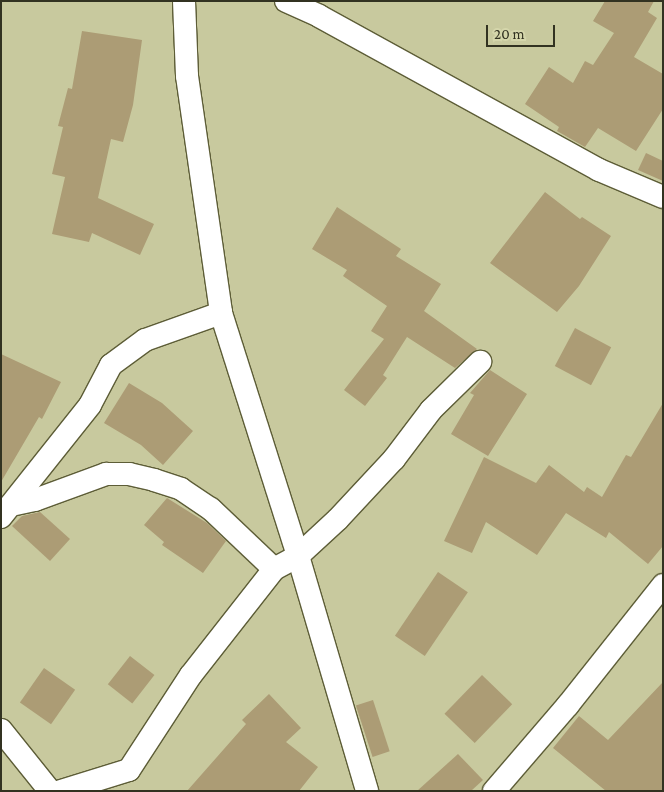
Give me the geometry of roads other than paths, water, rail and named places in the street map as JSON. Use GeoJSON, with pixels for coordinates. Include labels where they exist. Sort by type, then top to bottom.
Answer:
{"type":"FeatureCollection","features":[{"type":"Feature","properties":{"kind":"street"},"geometry":{"type":"LineString","coordinates":[[184,1],[187,76],[221,313],[298,556],[367,791]]}},
{"type":"Feature","properties":{"kind":"street"},"geometry":{"type":"LineString","coordinates":[[286,1],[319,16],[599,170],[663,197]]}},
{"type":"Feature","properties":{"kind":"street"},"geometry":{"type":"LineString","coordinates":[[6,511],[90,405],[110,365],[145,340],[221,313]]}},
{"type":"Feature","properties":{"kind":"street"},"geometry":{"type":"LineString","coordinates":[[61,791],[129,770],[191,675],[274,570],[298,556],[360,496],[394,459],[431,410],[480,362]]}},
{"type":"Feature","properties":{"kind":"street"},"geometry":{"type":"LineString","coordinates":[[6,511],[106,474],[129,474],[181,489],[211,510],[274,570]]}},
{"type":"Feature","properties":{"kind":"street"},"geometry":{"type":"LineString","coordinates":[[494,791],[568,705],[663,585]]}},
{"type":"Feature","properties":{"kind":"street"},"geometry":{"type":"LineString","coordinates":[[1,730],[50,791]]}}]}
